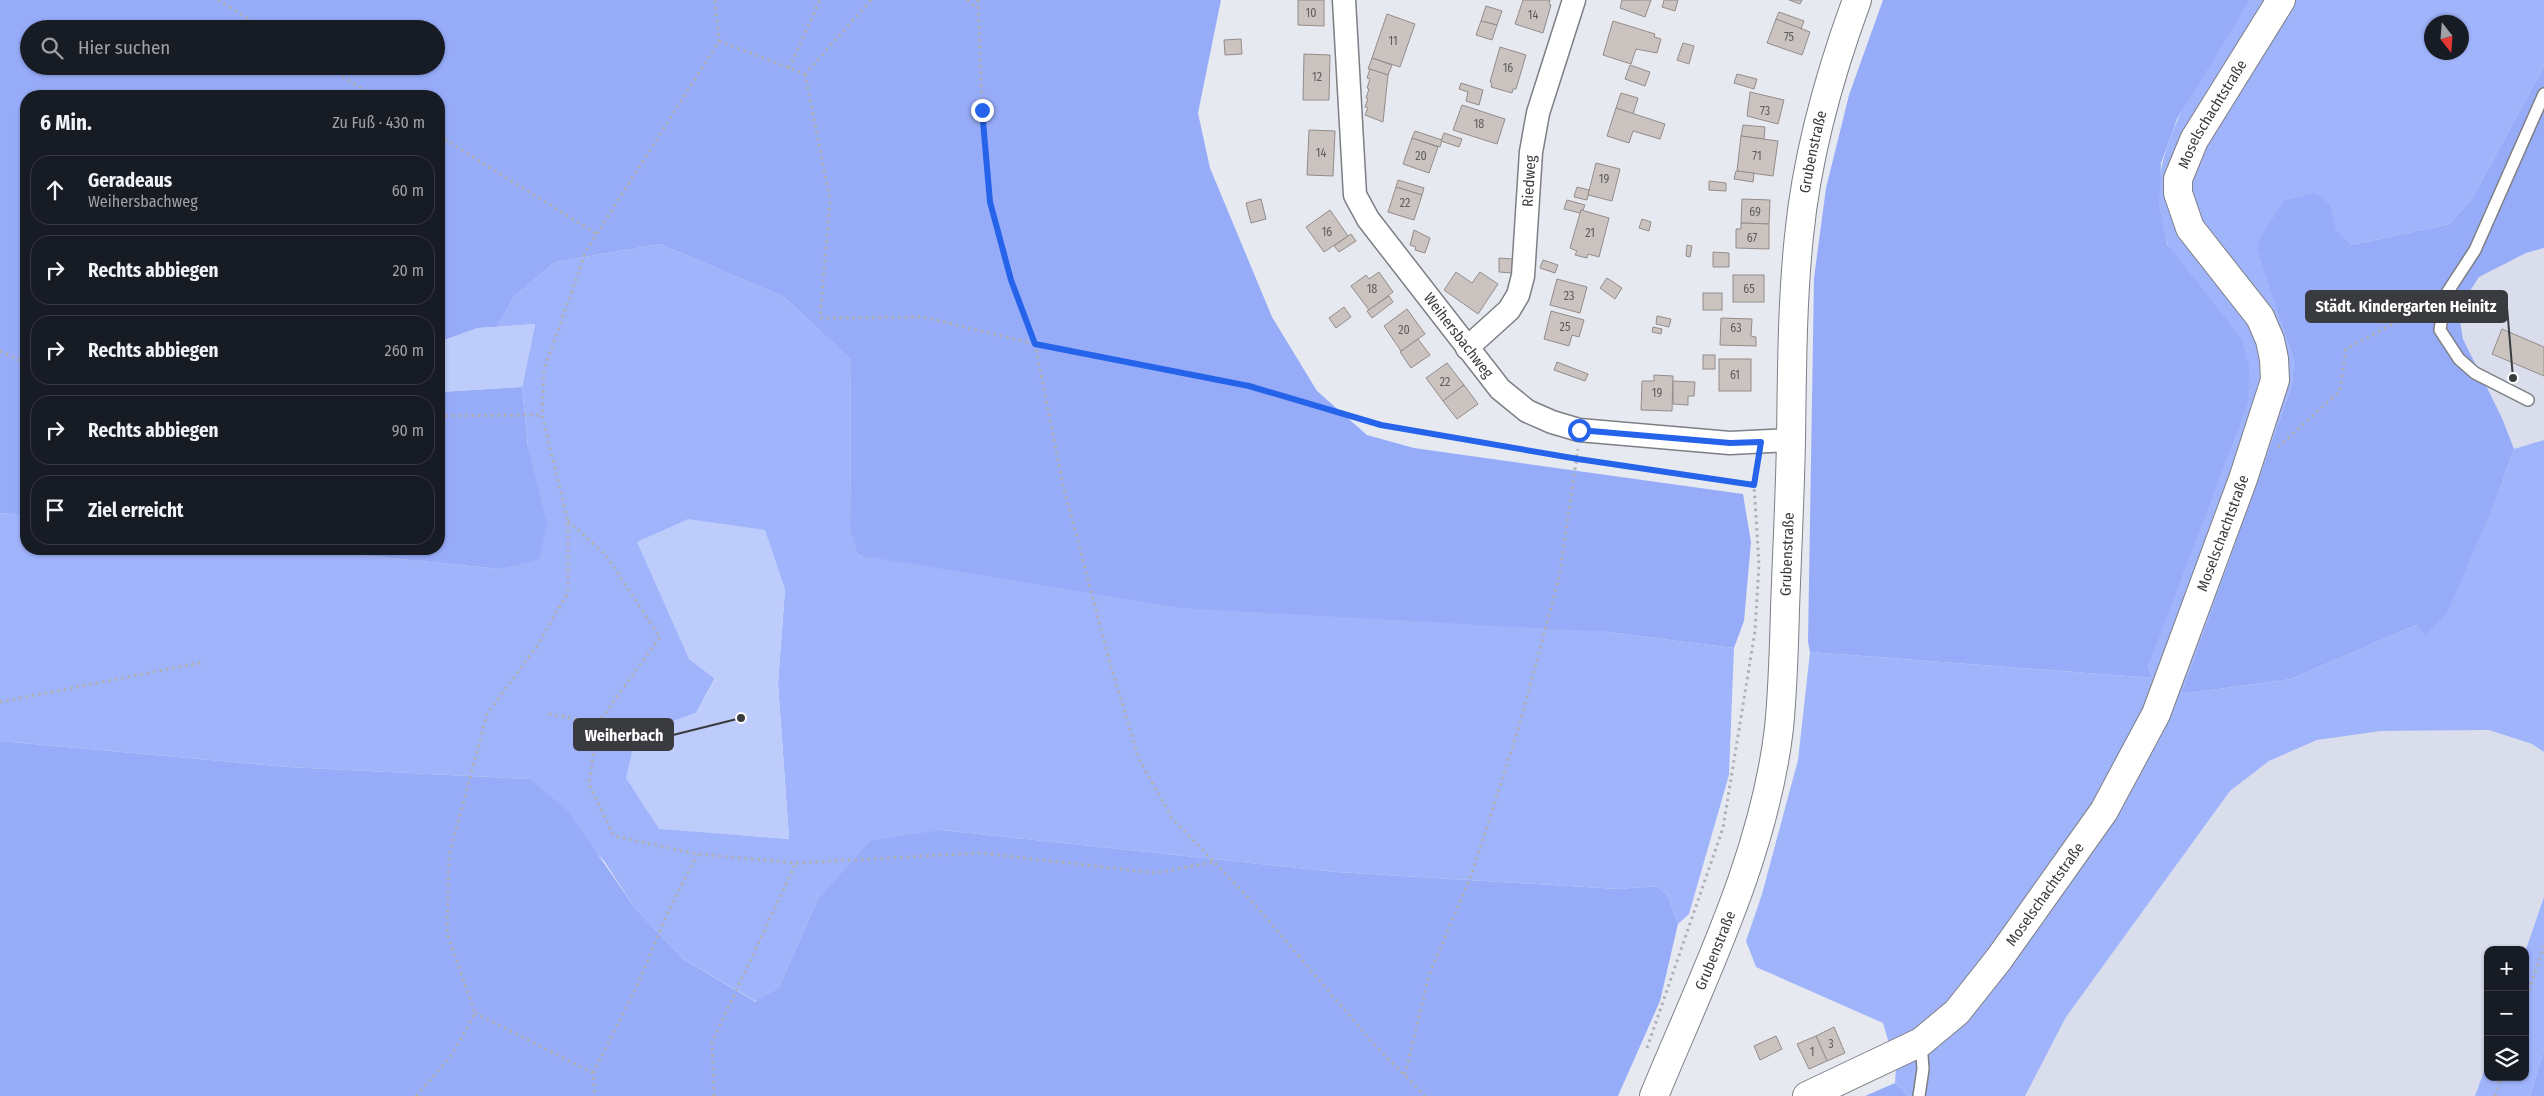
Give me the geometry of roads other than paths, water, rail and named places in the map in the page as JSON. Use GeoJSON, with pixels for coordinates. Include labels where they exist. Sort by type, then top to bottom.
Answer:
{"type":"FeatureCollection","features":[{"type":"Feature","properties":{"kind":"street","name":"Weihersbachweg"},"geometry":{"type":"LineString","coordinates":[[1344,0],[1355,195],[1368,220],[1500,390],[1527,411],[1552,422],[1579,430],[1730,443],[1791,440]]}},
{"type":"Feature","properties":{"kind":"street","name":"Riedweg"},"geometry":{"type":"LineString","coordinates":[[1467,348],[1509,310],[1518,296],[1523,276],[1531,152],[1538,113],[1574,0]]}},
{"type":"Feature","properties":{"kind":"street","name":"Grubenstraße"},"geometry":{"type":"LineString","coordinates":[[1654,1096],[1737,894],[1769,792],[1779,727],[1784,656],[1793,316],[1799,236],[1808,169],[1824,100],[1857,0]]}},
{"type":"Feature","properties":{"kind":"street","name":"Moselschachtstraße"},"geometry":{"type":"LineString","coordinates":[[1807,1096],[1921,1042],[1956,1012],[1999,959],[2104,811],[2156,714],[2242,479],[2275,380],[2274,359],[2270,340],[2260,317],[2190,228],[2178,193],[2178,180],[2194,140],[2281,0]]}},
{"type":"Feature","properties":{"kind":"lane"},"geometry":{"type":"LineString","coordinates":[[2528,400],[2475,373],[2459,359],[2440,330],[2445,296],[2475,250],[2544,94]]}},
{"type":"Feature","properties":{"kind":"lane"},"geometry":{"type":"LineString","coordinates":[[1919,1096],[1923,1069],[1921,1042]]}},
{"type":"Feature","properties":{"kind":"place","name":"Städt. Kindergarten Heinitz"},"geometry":{"type":"Point","coordinates":[2513,378]}},
{"type":"Feature","properties":{"kind":"place","name":"Weiherbach"},"geometry":{"type":"Point","coordinates":[741,718]}}]}
